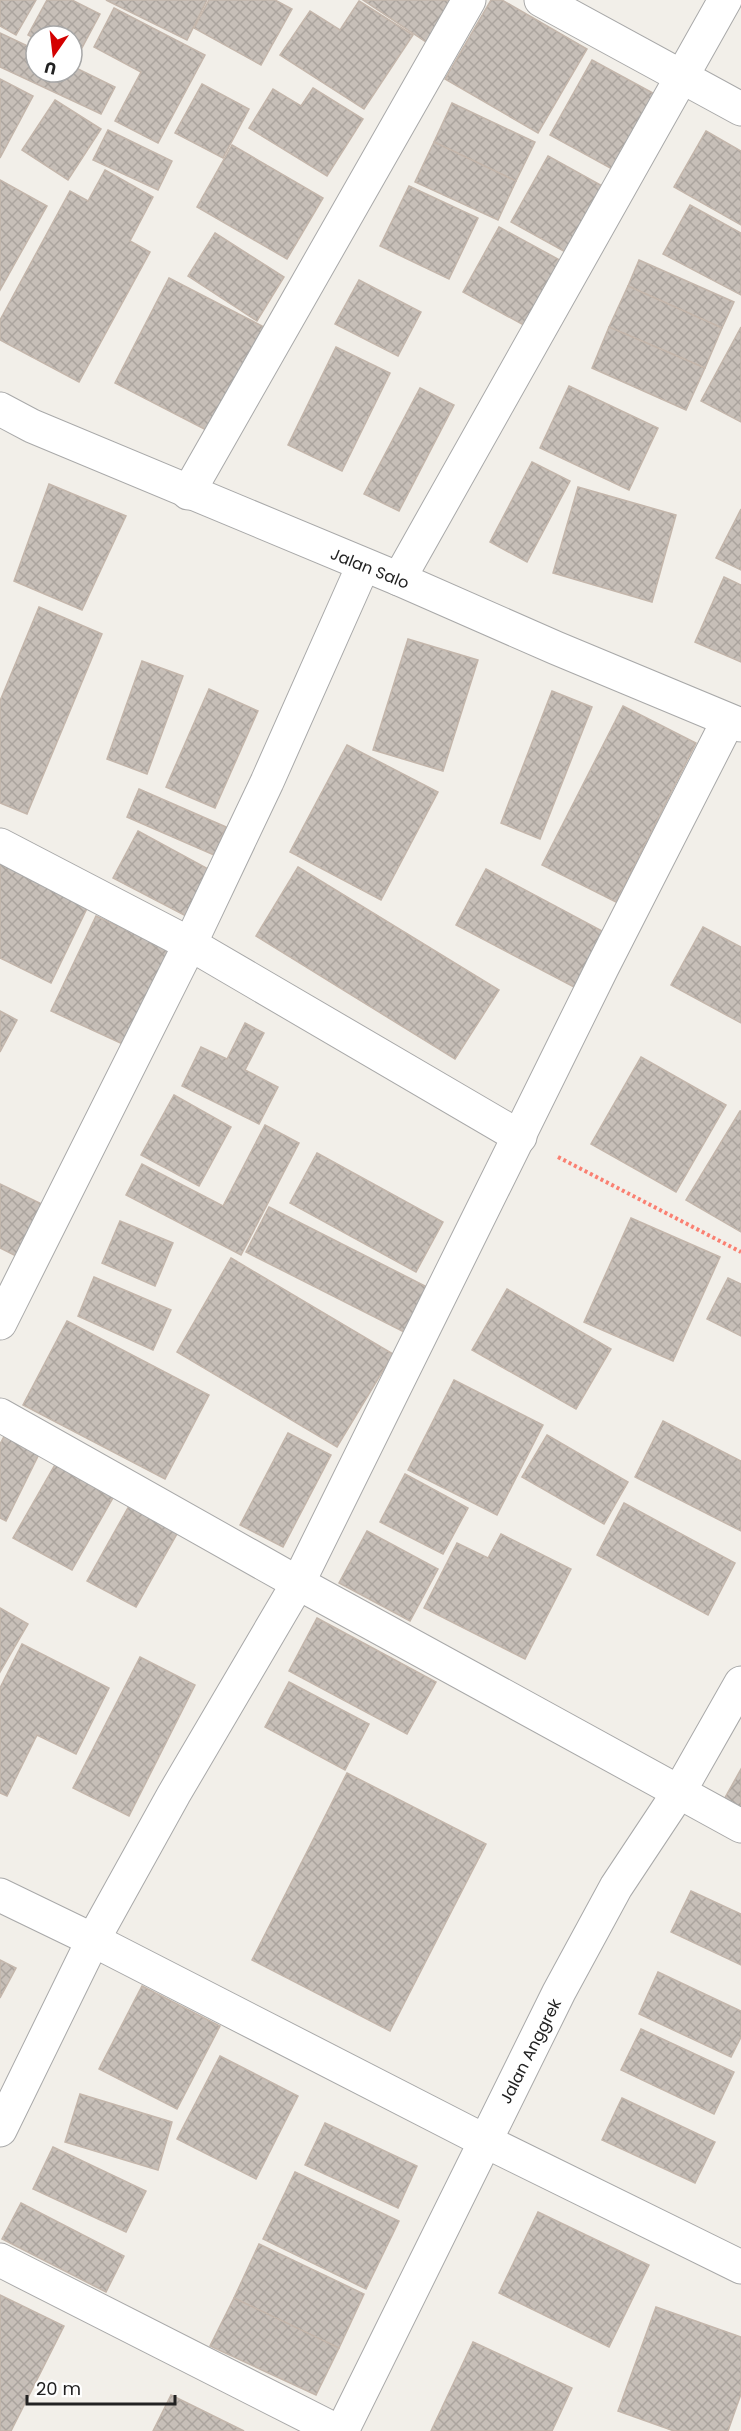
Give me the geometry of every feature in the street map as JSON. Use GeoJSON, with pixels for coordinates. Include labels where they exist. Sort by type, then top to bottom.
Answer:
{"type":"FeatureCollection","features":[{"type":"Feature","properties":{"kind":"street"},"geometry":{"type":"LineString","coordinates":[[188,493],[469,0]]}},
{"type":"Feature","properties":{"kind":"street"},"geometry":{"type":"LineString","coordinates":[[541,0],[741,109]]}},
{"type":"Feature","properties":{"kind":"street"},"geometry":{"type":"LineString","coordinates":[[399,579],[725,0]]}},
{"type":"Feature","properties":{"kind":"street","name":"Jalan Salo"},"geometry":{"type":"LineString","coordinates":[[0,410],[188,493],[399,579],[734,723]]}},
{"type":"Feature","properties":{"kind":"street"},"geometry":{"type":"LineString","coordinates":[[0,1323],[190,944],[267,783],[363,566]]}},
{"type":"Feature","properties":{"kind":"street"},"geometry":{"type":"LineString","coordinates":[[0,2130],[93,1940],[174,1794],[298,1583],[602,968],[734,723]]}},
{"type":"Feature","properties":{"kind":"street"},"geometry":{"type":"LineString","coordinates":[[0,845],[190,944],[520,1137]]}},
{"type":"Feature","properties":{"kind":"street"},"geometry":{"type":"LineString","coordinates":[[0,1415],[298,1583],[741,1827]]}},
{"type":"Feature","properties":{"kind":"street","name":"Jalan Anggrek"},"geometry":{"type":"LineString","coordinates":[[342,2431],[423,2272],[559,1992],[616,1887],[679,1792],[741,1683]]}},
{"type":"Feature","properties":{"kind":"street"},"geometry":{"type":"LineString","coordinates":[[0,1895],[93,1940],[485,2141],[741,2267]]}},
{"type":"Feature","properties":{"kind":"street"},"geometry":{"type":"LineString","coordinates":[[0,2260],[337,2431]]}},
{"type":"Feature","properties":{"kind":"path"},"geometry":{"type":"LineString","coordinates":[[520,1137],[741,1251]]}},
{"type":"Feature","properties":{"kind":"building"},"geometry":{"type":"Polygon","coordinates":[[[0,0],[36,0],[16,35],[0,26],[0,0]]]}},
{"type":"Feature","properties":{"kind":"building"},"geometry":{"type":"Polygon","coordinates":[[[47,0],[72,0],[100,14],[84,44],[84,24],[34,24],[47,0]]]}},
{"type":"Feature","properties":{"kind":"building"},"geometry":{"type":"Polygon","coordinates":[[[106,0],[207,0],[187,40],[106,0]]]}},
{"type":"Feature","properties":{"kind":"building"},"geometry":{"type":"Polygon","coordinates":[[[209,0],[275,0],[292,9],[261,65],[194,28],[209,0]]]}},
{"type":"Feature","properties":{"kind":"building"},"geometry":{"type":"Polygon","coordinates":[[[363,0],[454,0],[426,42],[363,0]]]}},
{"type":"Feature","properties":{"kind":"building"},"geometry":{"type":"Polygon","coordinates":[[[491,0],[502,0],[587,49],[538,133],[445,79],[491,0]]]}},
{"type":"Feature","properties":{"kind":"building"},"geometry":{"type":"Polygon","coordinates":[[[359,1],[413,35],[364,109],[280,55],[310,11],[340,30],[359,1]]]}},
{"type":"Feature","properties":{"kind":"building"},"geometry":{"type":"Polygon","coordinates":[[[114,8],[205,55],[158,143],[115,121],[141,72],[94,47],[114,8]]]}},
{"type":"Feature","properties":{"kind":"building"},"geometry":{"type":"Polygon","coordinates":[[[0,33],[24,44],[24,78],[0,67],[0,33]]]}},
{"type":"Feature","properties":{"kind":"building"},"geometry":{"type":"Polygon","coordinates":[[[592,60],[664,99],[623,175],[550,135],[592,60]]]}},
{"type":"Feature","properties":{"kind":"building"},"geometry":{"type":"Polygon","coordinates":[[[84,72],[115,87],[101,114],[37,84],[84,84],[84,72]]]}},
{"type":"Feature","properties":{"kind":"building"},"geometry":{"type":"Polygon","coordinates":[[[0,79],[33,96],[0,158],[0,79]]]}},
{"type":"Feature","properties":{"kind":"building"},"geometry":{"type":"Polygon","coordinates":[[[202,84],[249,109],[223,158],[175,133],[202,84]]]}},
{"type":"Feature","properties":{"kind":"building"},"geometry":{"type":"Polygon","coordinates":[[[313,88],[363,119],[327,176],[249,128],[273,89],[301,106],[313,88]]]}},
{"type":"Feature","properties":{"kind":"building"},"geometry":{"type":"Polygon","coordinates":[[[55,100],[101,129],[68,180],[22,150],[55,100]]]}},
{"type":"Feature","properties":{"kind":"building"},"geometry":{"type":"Polygon","coordinates":[[[452,103],[535,142],[516,181],[434,142],[452,103]]]}},
{"type":"Feature","properties":{"kind":"building"},"geometry":{"type":"Polygon","coordinates":[[[108,130],[172,161],[158,190],[93,160],[108,130]]]}},
{"type":"Feature","properties":{"kind":"building"},"geometry":{"type":"Polygon","coordinates":[[[706,131],[741,151],[741,225],[674,187],[706,131]]]}},
{"type":"Feature","properties":{"kind":"building"},"geometry":{"type":"Polygon","coordinates":[[[434,142],[516,181],[498,220],[415,182],[434,142]]]}},
{"type":"Feature","properties":{"kind":"building"},"geometry":{"type":"Polygon","coordinates":[[[232,145],[323,198],[287,259],[197,207],[232,145]]]}},
{"type":"Feature","properties":{"kind":"building"},"geometry":{"type":"Polygon","coordinates":[[[548,156],[606,188],[569,254],[511,222],[548,156]]]}},
{"type":"Feature","properties":{"kind":"building"},"geometry":{"type":"Polygon","coordinates":[[[105,170],[153,197],[130,241],[150,252],[79,382],[0,340],[0,320],[70,191],[88,201],[105,170]]]}},
{"type":"Feature","properties":{"kind":"building"},"geometry":{"type":"Polygon","coordinates":[[[0,180],[47,206],[0,290],[0,180]]]}},
{"type":"Feature","properties":{"kind":"building"},"geometry":{"type":"Polygon","coordinates":[[[409,186],[478,218],[449,279],[380,246],[409,186]]]}},
{"type":"Feature","properties":{"kind":"building"},"geometry":{"type":"Polygon","coordinates":[[[690,205],[741,233],[741,295],[663,254],[690,205]]]}},
{"type":"Feature","properties":{"kind":"building"},"geometry":{"type":"Polygon","coordinates":[[[499,227],[567,264],[531,329],[463,292],[499,227]]]}},
{"type":"Feature","properties":{"kind":"building"},"geometry":{"type":"Polygon","coordinates":[[[215,233],[284,277],[257,321],[188,276],[215,233]]]}},
{"type":"Feature","properties":{"kind":"building"},"geometry":{"type":"Polygon","coordinates":[[[639,260],[734,302],[722,328],[628,286],[639,260]]]}},
{"type":"Feature","properties":{"kind":"building"},"geometry":{"type":"Polygon","coordinates":[[[169,278],[266,328],[212,433],[115,383],[169,278]]]}},
{"type":"Feature","properties":{"kind":"building"},"geometry":{"type":"Polygon","coordinates":[[[359,280],[421,312],[398,356],[335,324],[359,280]]]}},
{"type":"Feature","properties":{"kind":"building"},"geometry":{"type":"Polygon","coordinates":[[[628,286],[722,328],[705,368],[609,327],[628,286]]]}},
{"type":"Feature","properties":{"kind":"building"},"geometry":{"type":"Polygon","coordinates":[[[609,327],[705,368],[686,410],[592,368],[609,327]]]}},
{"type":"Feature","properties":{"kind":"building"},"geometry":{"type":"Polygon","coordinates":[[[741,327],[741,422],[701,401],[741,327]]]}},
{"type":"Feature","properties":{"kind":"building"},"geometry":{"type":"Polygon","coordinates":[[[336,347],[390,373],[342,471],[288,445],[336,347]]]}},
{"type":"Feature","properties":{"kind":"building"},"geometry":{"type":"Polygon","coordinates":[[[569,386],[658,428],[629,490],[540,448],[569,386]]]}},
{"type":"Feature","properties":{"kind":"building"},"geometry":{"type":"Polygon","coordinates":[[[420,388],[454,405],[399,511],[364,494],[420,388]]]}},
{"type":"Feature","properties":{"kind":"building"},"geometry":{"type":"Polygon","coordinates":[[[532,462],[570,481],[527,562],[490,542],[532,462]]]}},
{"type":"Feature","properties":{"kind":"building"},"geometry":{"type":"Polygon","coordinates":[[[49,484],[126,516],[82,610],[14,581],[49,484]]]}},
{"type":"Feature","properties":{"kind":"building"},"geometry":{"type":"Polygon","coordinates":[[[578,487],[676,515],[652,602],[553,573],[578,487]]]}},
{"type":"Feature","properties":{"kind":"building"},"geometry":{"type":"Polygon","coordinates":[[[741,509],[741,570],[716,558],[741,509]]]}},
{"type":"Feature","properties":{"kind":"building"},"geometry":{"type":"Polygon","coordinates":[[[724,577],[741,585],[741,662],[695,642],[724,577]]]}},
{"type":"Feature","properties":{"kind":"building"},"geometry":{"type":"Polygon","coordinates":[[[39,607],[102,634],[27,814],[0,803],[0,701],[39,607]]]}},
{"type":"Feature","properties":{"kind":"building"},"geometry":{"type":"Polygon","coordinates":[[[408,639],[478,660],[443,771],[373,750],[408,639]]]}},
{"type":"Feature","properties":{"kind":"building"},"geometry":{"type":"Polygon","coordinates":[[[142,661],[183,676],[147,774],[107,759],[142,661]]]}},
{"type":"Feature","properties":{"kind":"building"},"geometry":{"type":"Polygon","coordinates":[[[209,689],[258,711],[215,808],[166,787],[209,689]]]}},
{"type":"Feature","properties":{"kind":"building"},"geometry":{"type":"Polygon","coordinates":[[[552,691],[592,707],[540,839],[501,823],[552,691]]]}},
{"type":"Feature","properties":{"kind":"building"},"geometry":{"type":"Polygon","coordinates":[[[623,706],[696,743],[616,902],[542,865],[623,706]]]}},
{"type":"Feature","properties":{"kind":"building"},"geometry":{"type":"Polygon","coordinates":[[[347,745],[438,792],[381,900],[290,852],[347,745]]]}},
{"type":"Feature","properties":{"kind":"building"},"geometry":{"type":"Polygon","coordinates":[[[139,789],[226,827],[214,855],[127,817],[139,789]]]}},
{"type":"Feature","properties":{"kind":"building"},"geometry":{"type":"Polygon","coordinates":[[[138,831],[210,870],[186,916],[113,878],[138,831]]]}},
{"type":"Feature","properties":{"kind":"building"},"geometry":{"type":"Polygon","coordinates":[[[0,856],[91,900],[51,983],[0,958],[0,856]]]}},
{"type":"Feature","properties":{"kind":"building"},"geometry":{"type":"Polygon","coordinates":[[[298,867],[499,990],[455,1059],[256,936],[298,867]]]}},
{"type":"Feature","properties":{"kind":"building"},"geometry":{"type":"Polygon","coordinates":[[[486,869],[604,932],[574,987],[456,925],[486,869]]]}},
{"type":"Feature","properties":{"kind":"building"},"geometry":{"type":"Polygon","coordinates":[[[96,916],[172,951],[127,1046],[51,1011],[96,916]]]}},
{"type":"Feature","properties":{"kind":"building"},"geometry":{"type":"Polygon","coordinates":[[[703,927],[741,947],[741,1023],[671,985],[703,927]]]}},
{"type":"Feature","properties":{"kind":"building"},"geometry":{"type":"Polygon","coordinates":[[[0,1011],[17,1020],[0,1052],[0,1011]]]}},
{"type":"Feature","properties":{"kind":"building"},"geometry":{"type":"Polygon","coordinates":[[[245,1023],[264,1033],[245,1070],[278,1087],[259,1124],[182,1086],[201,1047],[227,1059],[245,1023]]]}},
{"type":"Feature","properties":{"kind":"building"},"geometry":{"type":"Polygon","coordinates":[[[641,1057],[726,1105],[676,1192],[591,1144],[641,1057]]]}},
{"type":"Feature","properties":{"kind":"building"},"geometry":{"type":"Polygon","coordinates":[[[174,1095],[231,1127],[199,1186],[141,1155],[174,1095]]]}},
{"type":"Feature","properties":{"kind":"building"},"geometry":{"type":"Polygon","coordinates":[[[741,1111],[741,1232],[686,1200],[741,1111]]]}},
{"type":"Feature","properties":{"kind":"building"},"geometry":{"type":"Polygon","coordinates":[[[265,1125],[299,1143],[241,1255],[126,1195],[142,1164],[223,1206],[265,1125]]]}},
{"type":"Feature","properties":{"kind":"building"},"geometry":{"type":"Polygon","coordinates":[[[317,1153],[443,1222],[416,1272],[290,1203],[317,1153]]]}},
{"type":"Feature","properties":{"kind":"building"},"geometry":{"type":"Polygon","coordinates":[[[0,1184],[46,1206],[20,1258],[0,1248],[0,1184]]]}},
{"type":"Feature","properties":{"kind":"building"},"geometry":{"type":"Polygon","coordinates":[[[269,1207],[435,1291],[412,1336],[246,1252],[269,1207]]]}},
{"type":"Feature","properties":{"kind":"building"},"geometry":{"type":"Polygon","coordinates":[[[631,1218],[720,1257],[673,1361],[584,1322],[631,1218]]]}},
{"type":"Feature","properties":{"kind":"building"},"geometry":{"type":"Polygon","coordinates":[[[120,1221],[173,1243],[155,1286],[102,1263],[120,1221]]]}},
{"type":"Feature","properties":{"kind":"building"},"geometry":{"type":"Polygon","coordinates":[[[231,1258],[393,1354],[337,1447],[177,1352],[231,1258]]]}},
{"type":"Feature","properties":{"kind":"building"},"geometry":{"type":"Polygon","coordinates":[[[94,1277],[171,1310],[153,1350],[78,1316],[94,1277]]]}},
{"type":"Feature","properties":{"kind":"building"},"geometry":{"type":"Polygon","coordinates":[[[728,1278],[741,1284],[741,1336],[707,1319],[728,1278]]]}},
{"type":"Feature","properties":{"kind":"building"},"geometry":{"type":"Polygon","coordinates":[[[507,1289],[611,1349],[576,1409],[472,1350],[507,1289]]]}},
{"type":"Feature","properties":{"kind":"building"},"geometry":{"type":"Polygon","coordinates":[[[67,1321],[209,1395],[165,1479],[23,1405],[67,1321]]]}},
{"type":"Feature","properties":{"kind":"building"},"geometry":{"type":"Polygon","coordinates":[[[454,1380],[543,1425],[497,1515],[408,1470],[454,1380]]]}},
{"type":"Feature","properties":{"kind":"building"},"geometry":{"type":"Polygon","coordinates":[[[663,1421],[741,1461],[741,1531],[635,1477],[663,1421]]]}},
{"type":"Feature","properties":{"kind":"building"},"geometry":{"type":"Polygon","coordinates":[[[7,1431],[42,1448],[6,1521],[0,1518],[0,1444],[7,1431]]]}},
{"type":"Feature","properties":{"kind":"building"},"geometry":{"type":"Polygon","coordinates":[[[288,1433],[331,1455],[283,1547],[240,1525],[288,1433]]]}},
{"type":"Feature","properties":{"kind":"building"},"geometry":{"type":"Polygon","coordinates":[[[547,1435],[628,1482],[604,1524],[522,1477],[547,1435]]]}},
{"type":"Feature","properties":{"kind":"building"},"geometry":{"type":"Polygon","coordinates":[[[60,1456],[118,1489],[72,1570],[13,1538],[60,1456]]]}},
{"type":"Feature","properties":{"kind":"building"},"geometry":{"type":"Polygon","coordinates":[[[405,1474],[468,1508],[443,1554],[380,1522],[405,1474]]]}},
{"type":"Feature","properties":{"kind":"building"},"geometry":{"type":"Polygon","coordinates":[[[624,1503],[735,1563],[708,1615],[597,1555],[624,1503]]]}},
{"type":"Feature","properties":{"kind":"building"},"geometry":{"type":"Polygon","coordinates":[[[129,1506],[178,1532],[136,1607],[87,1581],[129,1506]]]}},
{"type":"Feature","properties":{"kind":"building"},"geometry":{"type":"Polygon","coordinates":[[[367,1531],[438,1569],[410,1621],[339,1583],[367,1531]]]}},
{"type":"Feature","properties":{"kind":"building"},"geometry":{"type":"Polygon","coordinates":[[[501,1534],[571,1569],[525,1659],[424,1608],[457,1543],[488,1558],[501,1534]]]}},
{"type":"Feature","properties":{"kind":"building"},"geometry":{"type":"Polygon","coordinates":[[[0,1608],[28,1624],[0,1672],[0,1608]]]}},
{"type":"Feature","properties":{"kind":"building"},"geometry":{"type":"Polygon","coordinates":[[[317,1618],[436,1682],[407,1734],[289,1671],[317,1618]]]}},
{"type":"Feature","properties":{"kind":"building"},"geometry":{"type":"Polygon","coordinates":[[[22,1644],[109,1688],[76,1754],[37,1735],[7,1796],[0,1793],[0,1688],[22,1644]]]}},
{"type":"Feature","properties":{"kind":"building"},"geometry":{"type":"Polygon","coordinates":[[[140,1657],[195,1685],[129,1816],[73,1788],[140,1657]]]}},
{"type":"Feature","properties":{"kind":"building"},"geometry":{"type":"Polygon","coordinates":[[[289,1682],[369,1724],[345,1770],[265,1727],[289,1682]]]}},
{"type":"Feature","properties":{"kind":"building"},"geometry":{"type":"Polygon","coordinates":[[[741,1769],[741,1814],[722,1803],[741,1769]]]}},
{"type":"Feature","properties":{"kind":"building"},"geometry":{"type":"Polygon","coordinates":[[[347,1773],[486,1844],[390,2031],[252,1960],[347,1773]]]}},
{"type":"Feature","properties":{"kind":"building"},"geometry":{"type":"Polygon","coordinates":[[[691,1891],[741,1914],[741,1965],[671,1932],[691,1891]]]}},
{"type":"Feature","properties":{"kind":"building"},"geometry":{"type":"Polygon","coordinates":[[[0,1960],[16,1968],[0,1998],[0,1960]]]}},
{"type":"Feature","properties":{"kind":"building"},"geometry":{"type":"Polygon","coordinates":[[[658,1972],[741,2011],[741,2037],[731,2057],[639,2014],[658,1972]]]}},
{"type":"Feature","properties":{"kind":"building"},"geometry":{"type":"Polygon","coordinates":[[[142,1986],[220,2026],[177,2109],[99,2069],[142,1986]]]}},
{"type":"Feature","properties":{"kind":"building"},"geometry":{"type":"Polygon","coordinates":[[[641,2029],[734,2072],[714,2114],[621,2070],[641,2029]]]}},
{"type":"Feature","properties":{"kind":"building"},"geometry":{"type":"Polygon","coordinates":[[[220,2056],[298,2096],[256,2179],[177,2139],[220,2056]]]}},
{"type":"Feature","properties":{"kind":"building"},"geometry":{"type":"Polygon","coordinates":[[[80,2094],[172,2122],[158,2170],[65,2142],[80,2094]]]}},
{"type":"Feature","properties":{"kind":"building"},"geometry":{"type":"Polygon","coordinates":[[[622,2098],[715,2142],[695,2183],[602,2140],[622,2098]]]}},
{"type":"Feature","properties":{"kind":"building"},"geometry":{"type":"Polygon","coordinates":[[[325,2123],[417,2166],[398,2208],[305,2165],[325,2123]]]}},
{"type":"Feature","properties":{"kind":"building"},"geometry":{"type":"Polygon","coordinates":[[[53,2147],[146,2191],[126,2232],[33,2189],[53,2147]]]}},
{"type":"Feature","properties":{"kind":"building"},"geometry":{"type":"Polygon","coordinates":[[[295,2172],[399,2221],[366,2289],[263,2239],[295,2172]]]}},
{"type":"Feature","properties":{"kind":"building"},"geometry":{"type":"Polygon","coordinates":[[[21,2203],[124,2256],[106,2292],[2,2239],[21,2203]]]}},
{"type":"Feature","properties":{"kind":"building"},"geometry":{"type":"Polygon","coordinates":[[[538,2212],[649,2265],[609,2347],[499,2293],[538,2212]]]}},
{"type":"Feature","properties":{"kind":"building"},"geometry":{"type":"Polygon","coordinates":[[[259,2244],[364,2294],[339,2348],[234,2298],[259,2244]]]}},
{"type":"Feature","properties":{"kind":"building"},"geometry":{"type":"Polygon","coordinates":[[[0,2295],[64,2326],[11,2431],[0,2431],[0,2295]]]}},
{"type":"Feature","properties":{"kind":"building"},"geometry":{"type":"Polygon","coordinates":[[[234,2298],[339,2348],[316,2395],[210,2346],[234,2298]]]}},
{"type":"Feature","properties":{"kind":"building"},"geometry":{"type":"Polygon","coordinates":[[[656,2307],[741,2337],[741,2394],[728,2431],[674,2431],[618,2411],[656,2307]]]}},
{"type":"Feature","properties":{"kind":"building"},"geometry":{"type":"Polygon","coordinates":[[[473,2342],[572,2388],[552,2431],[431,2431],[473,2342]]]}},
{"type":"Feature","properties":{"kind":"building"},"geometry":{"type":"Polygon","coordinates":[[[171,2395],[244,2431],[153,2431],[171,2395]]]}}]}
